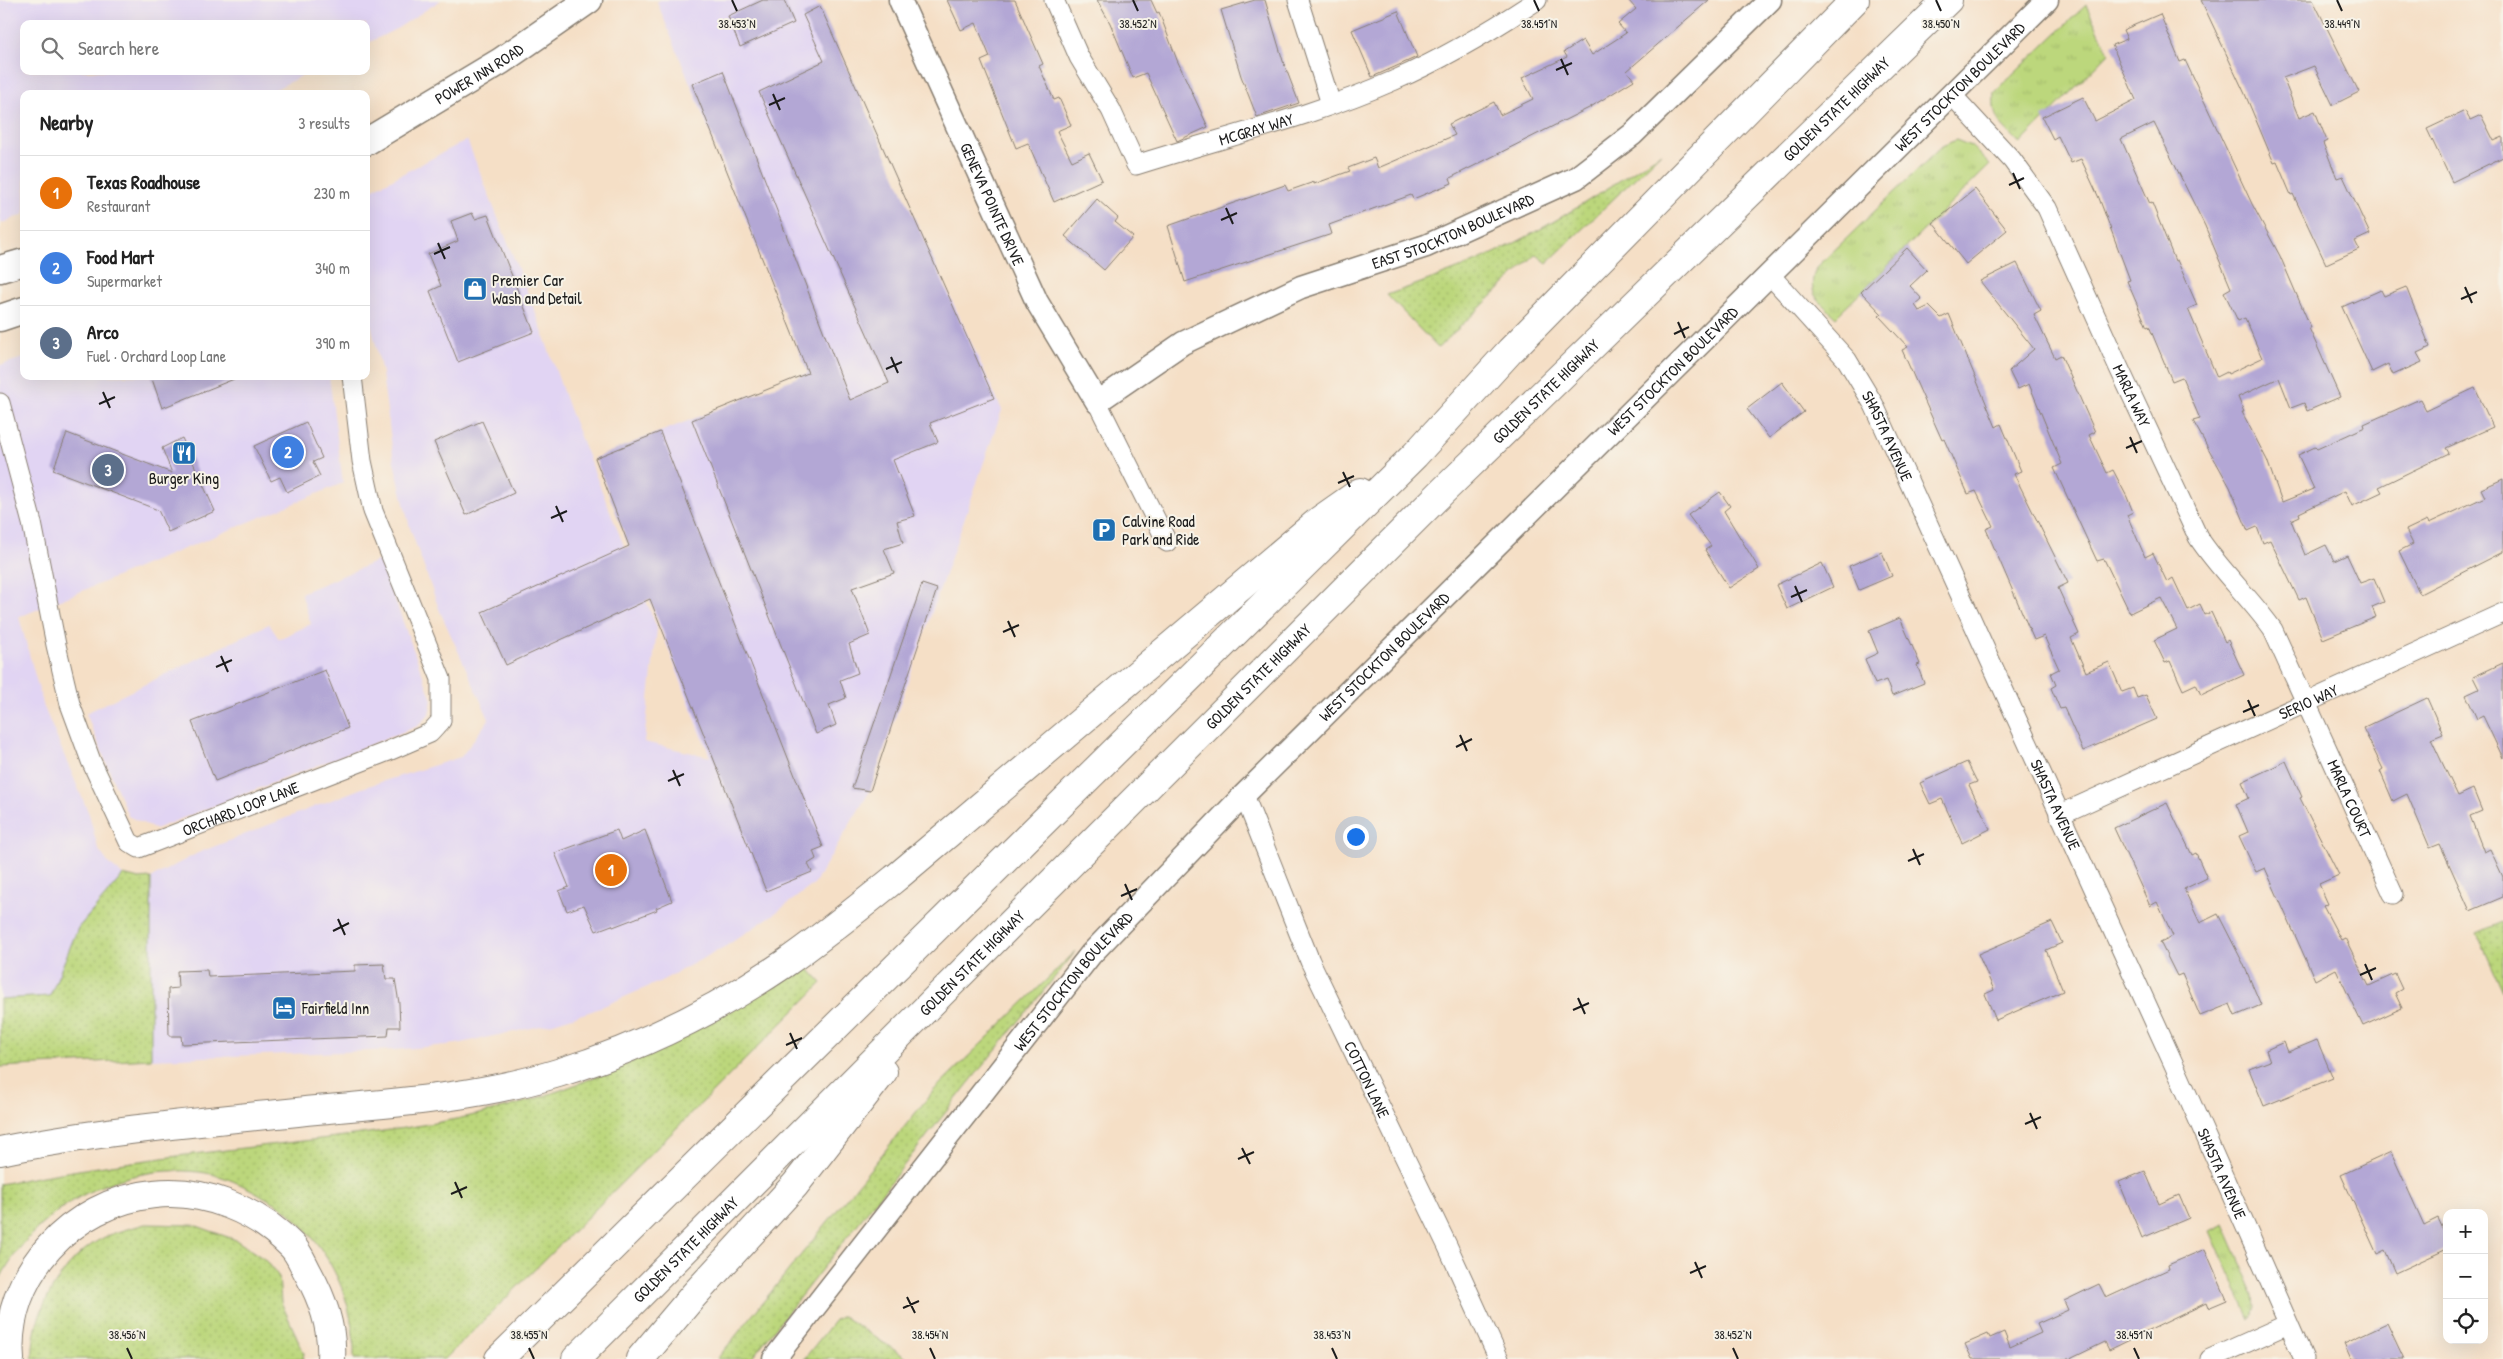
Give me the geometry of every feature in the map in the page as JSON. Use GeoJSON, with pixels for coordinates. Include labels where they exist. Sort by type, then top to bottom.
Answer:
{"type":"FeatureCollection","features":[{"type":"Feature","properties":{"kind":"highway"},"geometry":{"type":"LineString","coordinates":[[499,1359],[1416,455],[1510,351],[1855,0]]}},
{"type":"Feature","properties":{"kind":"highway","name":"GOLDEN STATE HIGHWAY"},"geometry":{"type":"LineString","coordinates":[[576,1359],[1442,492],[1948,0]]}},
{"type":"Feature","properties":{"kind":"highway"},"geometry":{"type":"LineString","coordinates":[[0,1151],[149,1126],[403,1102],[497,1088],[559,1073],[622,1050],[670,1029],[728,998],[782,965],[832,930],[1320,520],[1416,455]]}},
{"type":"Feature","properties":{"kind":"highway"},"geometry":{"type":"LineString","coordinates":[[640,1359],[694,1295],[795,1185],[953,980]]}},
{"type":"Feature","properties":{"kind":"highway"},"geometry":{"type":"LineString","coordinates":[[10,1359],[8,1345],[15,1304],[34,1265],[57,1237],[86,1217],[110,1206],[155,1194],[188,1194],[224,1203],[254,1216],[293,1247],[319,1293],[332,1344],[331,1359]]}},
{"type":"Feature","properties":{"kind":"main road","name":"POWER INN ROAD"},"geometry":{"type":"LineString","coordinates":[[370,140],[501,61],[589,0]]}},
{"type":"Feature","properties":{"kind":"main road"},"geometry":{"type":"LineString","coordinates":[[0,269],[20,263]]}},
{"type":"Feature","properties":{"kind":"main road"},"geometry":{"type":"LineString","coordinates":[[0,318],[20,311]]}},
{"type":"Feature","properties":{"kind":"street","name":"GENEVA POINTE DRIVE"},"geometry":{"type":"LineString","coordinates":[[900,0],[1037,302],[1097,402]]}},
{"type":"Feature","properties":{"kind":"street","name":"MCGRAY WAY"},"geometry":{"type":"LineString","coordinates":[[1054,0],[1079,57],[1111,110],[1136,165],[1331,104],[1423,67],[1537,0]]}},
{"type":"Feature","properties":{"kind":"street"},"geometry":{"type":"LineString","coordinates":[[1298,0],[1331,104]]}},
{"type":"Feature","properties":{"kind":"street","name":"EAST STOCKTON BOULEVARD"},"geometry":{"type":"LineString","coordinates":[[1097,402],[1183,343],[1301,287],[1426,246],[1576,178],[1633,134],[1770,0]]}},
{"type":"Feature","properties":{"kind":"street","name":"WEST STOCKTON BOULEVARD"},"geometry":{"type":"LineString","coordinates":[[774,1359],[1092,954],[1244,795],[2047,0]]}},
{"type":"Feature","properties":{"kind":"street","name":"MARLA WAY"},"geometry":{"type":"LineString","coordinates":[[1951,94],[2028,178],[2047,208],[2198,537],[2213,560],[2252,601],[2273,630],[2306,703]]}},
{"type":"Feature","properties":{"kind":"street","name":"SHASTA AVENUE"},"geometry":{"type":"LineString","coordinates":[[1770,275],[1842,354],[1864,387],[2180,1078],[2304,1359]]}},
{"type":"Feature","properties":{"kind":"street","name":"ORCHARD LOOP LANE"},"geometry":{"type":"LineString","coordinates":[[0,403],[32,523],[56,646],[70,704],[91,761],[129,842],[139,848],[386,752],[430,733],[441,721],[441,679],[373,511],[362,461],[352,380]]}},
{"type":"Feature","properties":{"kind":"street"},"geometry":{"type":"LineString","coordinates":[[1097,402],[1167,542]]}},
{"type":"Feature","properties":{"kind":"street","name":"SERIO WAY"},"geometry":{"type":"LineString","coordinates":[[2059,815],[2503,613]]}},
{"type":"Feature","properties":{"kind":"street","name":"MARLA COURT"},"geometry":{"type":"LineString","coordinates":[[2306,703],[2393,894]]}},
{"type":"Feature","properties":{"kind":"street","name":"COTTON LANE"},"geometry":{"type":"LineString","coordinates":[[1244,795],[1310,961],[1447,1245],[1499,1359]]}},
{"type":"Feature","properties":{"kind":"street"},"geometry":{"type":"LineString","coordinates":[[2210,1359],[2288,1324]]}},
{"type":"Feature","properties":{"kind":"shaded area"},"geometry":{"type":"Polygon","coordinates":[[[0,0],[441,0],[398,28],[370,42],[370,20],[20,20],[20,75],[303,75],[274,90],[20,90],[20,216],[0,224],[0,0]]]}},
{"type":"Feature","properties":{"kind":"shaded area"},"geometry":{"type":"Polygon","coordinates":[[[660,0],[815,0],[1002,410],[870,791],[814,884],[726,946],[659,982],[592,1011],[550,1024],[456,1044],[395,1050],[151,1059],[151,878],[198,853],[362,788],[461,757],[489,719],[439,609],[410,528],[394,462],[382,373],[370,319],[370,191],[467,140],[538,319],[569,409],[657,628],[644,742],[710,757],[595,458],[808,373],[657,2],[660,0]]]}},
{"type":"Feature","properties":{"kind":"shaded area"},"geometry":{"type":"Polygon","coordinates":[[[20,359],[20,380],[330,380],[343,483],[19,617],[43,705],[89,814],[98,849],[109,864],[123,875],[78,928],[50,996],[0,999],[0,365],[20,359]]]}},
{"type":"Feature","properties":{"kind":"shaded area"},"geometry":{"type":"Polygon","coordinates":[[[380,560],[432,700],[429,714],[418,726],[155,829],[128,816],[86,713],[269,624],[279,639],[311,624],[301,593],[380,560]]]}},
{"type":"Feature","properties":{"kind":"green space"},"geometry":{"type":"Polygon","coordinates":[[[2086,5],[2109,53],[2020,144],[1999,122],[1996,116],[1994,93],[2086,5]]]}},
{"type":"Feature","properties":{"kind":"green space"},"geometry":{"type":"Polygon","coordinates":[[[1956,140],[1971,146],[1990,165],[1836,317],[1819,301],[1813,290],[1812,284],[1816,268],[1942,146],[1956,140]]]}},
{"type":"Feature","properties":{"kind":"green space"},"geometry":{"type":"Polygon","coordinates":[[[1661,153],[1547,263],[1536,254],[1438,348],[1387,295],[1459,268],[1511,245],[1579,206],[1661,153]]]}},
{"type":"Feature","properties":{"kind":"green space"},"geometry":{"type":"Polygon","coordinates":[[[123,875],[139,879],[151,878],[151,1059],[0,1067],[0,999],[50,996],[78,928],[123,875]]]}},
{"type":"Feature","properties":{"kind":"green space"},"geometry":{"type":"Polygon","coordinates":[[[2503,922],[2503,991],[2477,933],[2503,922]]]}},
{"type":"Feature","properties":{"kind":"green space"},"geometry":{"type":"Polygon","coordinates":[[[1076,951],[968,1084],[751,1359],[717,1359],[934,1090],[1076,951]]]}},
{"type":"Feature","properties":{"kind":"green space"},"geometry":{"type":"Polygon","coordinates":[[[806,966],[822,983],[445,1359],[354,1359],[350,1317],[345,1297],[338,1278],[316,1243],[303,1227],[281,1207],[240,1184],[206,1173],[175,1171],[144,1174],[114,1181],[86,1193],[60,1210],[37,1229],[16,1253],[0,1279],[0,1184],[151,1160],[406,1128],[508,1107],[548,1095],[662,1047],[806,966]]]}},
{"type":"Feature","properties":{"kind":"green space"},"geometry":{"type":"Polygon","coordinates":[[[145,1224],[194,1225],[236,1240],[267,1261],[279,1277],[281,1302],[304,1353],[303,1359],[33,1359],[37,1324],[52,1288],[63,1272],[90,1246],[105,1237],[145,1224]]]}},
{"type":"Feature","properties":{"kind":"green space"},"geometry":{"type":"Polygon","coordinates":[[[2224,1224],[2255,1295],[2256,1307],[2249,1319],[2210,1231],[2224,1224]]]}},
{"type":"Feature","properties":{"kind":"green space"},"geometry":{"type":"Polygon","coordinates":[[[843,1316],[908,1359],[804,1359],[835,1320],[843,1316]]]}},
{"type":"Feature","properties":{"kind":"building"},"geometry":{"type":"Polygon","coordinates":[[[763,0],[784,0],[794,23],[740,47],[728,16],[763,0]]]}},
{"type":"Feature","properties":{"kind":"building"},"geometry":{"type":"Polygon","coordinates":[[[947,0],[1015,0],[1043,64],[1039,66],[1054,100],[1059,98],[1071,125],[1057,131],[1072,161],[1089,153],[1102,180],[1054,202],[1028,143],[1016,148],[981,61],[990,57],[976,23],[961,30],[947,0]]]}},
{"type":"Feature","properties":{"kind":"building"},"geometry":{"type":"Polygon","coordinates":[[[1097,0],[1151,0],[1157,13],[1159,12],[1177,60],[1208,127],[1177,141],[1146,73],[1133,78],[1110,23],[1097,0]]]}},
{"type":"Feature","properties":{"kind":"building"},"geometry":{"type":"Polygon","coordinates":[[[1255,0],[1265,0],[1283,61],[1299,103],[1257,117],[1241,76],[1221,10],[1255,0]]]}},
{"type":"Feature","properties":{"kind":"building"},"geometry":{"type":"Polygon","coordinates":[[[1628,0],[1709,0],[1627,71],[1634,80],[1589,108],[1450,178],[1452,183],[1413,199],[1411,195],[1329,225],[1332,234],[1185,282],[1168,226],[1285,185],[1288,191],[1314,182],[1314,184],[1350,171],[1348,168],[1374,158],[1378,168],[1455,135],[1449,124],[1494,102],[1500,115],[1533,99],[1522,78],[1567,57],[1564,52],[1583,40],[1592,55],[1626,33],[1618,24],[1636,9],[1628,0]]]}},
{"type":"Feature","properties":{"kind":"building"},"geometry":{"type":"Polygon","coordinates":[[[2201,0],[2313,0],[2359,92],[2333,105],[2314,66],[2283,78],[2299,118],[2315,111],[2327,141],[2323,143],[2337,178],[2343,176],[2370,234],[2355,241],[2359,249],[2326,264],[2293,194],[2291,195],[2277,162],[2274,163],[2245,94],[2201,0]]]}},
{"type":"Feature","properties":{"kind":"building"},"geometry":{"type":"Polygon","coordinates":[[[820,6],[994,398],[930,423],[938,442],[893,460],[915,516],[897,521],[903,543],[884,549],[894,573],[852,588],[870,635],[849,644],[858,673],[840,680],[846,698],[829,705],[836,725],[816,734],[692,420],[808,373],[692,84],[723,71],[850,400],[889,383],[759,92],[824,61],[803,15],[820,6]]]}},
{"type":"Feature","properties":{"kind":"building"},"geometry":{"type":"Polygon","coordinates":[[[1398,11],[1417,57],[1372,77],[1352,30],[1398,11]]]}},
{"type":"Feature","properties":{"kind":"building"},"geometry":{"type":"Polygon","coordinates":[[[2160,14],[2180,62],[2185,60],[2252,204],[2280,256],[2311,328],[2309,328],[2340,397],[2307,411],[2304,403],[2291,408],[2279,378],[2238,397],[2244,412],[2242,412],[2267,460],[2282,502],[2314,489],[2298,455],[2315,447],[2317,449],[2365,427],[2364,424],[2420,399],[2426,411],[2475,388],[2493,427],[2446,448],[2449,453],[2379,487],[2382,492],[2352,506],[2345,491],[2299,513],[2300,516],[2291,520],[2305,555],[2326,545],[2334,561],[2347,555],[2360,583],[2374,578],[2384,602],[2372,607],[2376,617],[2323,639],[2306,597],[2299,600],[2270,540],[2263,543],[2257,527],[2248,531],[2230,487],[2193,421],[2200,419],[2182,377],[2172,381],[2149,326],[2147,327],[2127,281],[2130,280],[2099,198],[2081,159],[2071,163],[2058,136],[2053,139],[2042,117],[2083,97],[2095,121],[2136,100],[2112,45],[2127,39],[2123,30],[2160,14]],[[2154,123],[2121,139],[2150,204],[2152,203],[2175,261],[2177,260],[2197,305],[2188,309],[2217,377],[2227,372],[2228,374],[2262,358],[2245,318],[2238,321],[2224,292],[2231,288],[2205,226],[2154,123]]]}},
{"type":"Feature","properties":{"kind":"building"},"geometry":{"type":"Polygon","coordinates":[[[2465,111],[2470,120],[2481,115],[2494,141],[2503,137],[2503,157],[2452,182],[2427,129],[2465,111]]]}},
{"type":"Feature","properties":{"kind":"building"},"geometry":{"type":"Polygon","coordinates":[[[1975,189],[2007,230],[1966,264],[1933,223],[1975,189]]]}},
{"type":"Feature","properties":{"kind":"building"},"geometry":{"type":"Polygon","coordinates":[[[1097,199],[1118,218],[1115,222],[1133,237],[1104,270],[1065,236],[1097,199]]]}},
{"type":"Feature","properties":{"kind":"building","name":"Premier Car Wash and Detail"},"geometry":{"type":"Polygon","coordinates":[[[472,213],[475,219],[488,215],[534,332],[458,362],[430,291],[441,286],[428,254],[458,241],[451,221],[472,213]]]}},
{"type":"Feature","properties":{"kind":"building"},"geometry":{"type":"Polygon","coordinates":[[[1907,248],[1927,270],[1910,286],[1922,299],[1915,305],[1919,311],[1929,306],[1941,318],[1949,314],[1996,427],[2001,424],[2021,471],[2014,474],[2068,583],[2058,588],[2079,634],[2071,638],[2086,672],[2109,662],[2122,692],[2133,688],[2137,698],[2146,695],[2157,719],[2083,751],[2064,708],[2060,709],[2051,688],[2056,685],[2051,673],[2059,669],[2044,636],[2034,640],[1986,529],[1993,526],[1976,491],[1968,494],[1944,439],[1942,440],[1902,350],[1908,347],[1879,316],[1882,314],[1861,292],[1907,248]]]}},
{"type":"Feature","properties":{"kind":"building"},"geometry":{"type":"Polygon","coordinates":[[[2017,263],[2041,311],[2034,315],[2055,358],[2061,355],[2095,432],[2089,435],[2107,473],[2113,470],[2127,497],[2133,512],[2127,515],[2145,557],[2153,553],[2167,582],[2173,578],[2188,610],[2200,604],[2205,615],[2211,612],[2225,642],[2228,640],[2244,675],[2201,695],[2196,684],[2183,690],[2170,661],[2165,663],[2154,640],[2177,629],[2161,598],[2130,613],[2104,559],[2097,561],[2054,468],[2062,464],[2029,384],[2018,389],[2009,371],[2034,349],[1980,281],[2017,263]]]}},
{"type":"Feature","properties":{"kind":"building"},"geometry":{"type":"Polygon","coordinates":[[[2406,287],[2430,347],[2417,353],[2422,362],[2393,375],[2388,364],[2372,372],[2342,307],[2381,290],[2384,296],[2406,287]]]}},
{"type":"Feature","properties":{"kind":"building"},"geometry":{"type":"Polygon","coordinates":[[[152,380],[232,380],[162,408],[152,380]]]}},
{"type":"Feature","properties":{"kind":"building"},"geometry":{"type":"Polygon","coordinates":[[[1782,382],[1804,412],[1769,438],[1747,409],[1782,382]]]}},
{"type":"Feature","properties":{"kind":"building"},"geometry":{"type":"Polygon","coordinates":[[[482,421],[514,493],[466,515],[434,442],[482,421]]]}},
{"type":"Feature","properties":{"kind":"building"},"geometry":{"type":"Polygon","coordinates":[[[306,422],[322,458],[313,462],[320,476],[287,492],[280,477],[271,481],[254,446],[306,422]]]}},
{"type":"Feature","properties":{"kind":"building"},"geometry":{"type":"Polygon","coordinates":[[[660,432],[823,847],[813,851],[816,859],[808,864],[812,872],[766,891],[650,599],[506,665],[482,612],[629,546],[595,458],[660,432]]]}},
{"type":"Feature","properties":{"kind":"building"},"geometry":{"type":"Polygon","coordinates":[[[67,433],[172,473],[162,448],[182,438],[215,511],[168,532],[158,510],[53,470],[67,433]]]}},
{"type":"Feature","properties":{"kind":"building"},"geometry":{"type":"Polygon","coordinates":[[[2503,479],[2503,552],[2420,594],[2399,551],[2413,544],[2406,530],[2427,520],[2429,523],[2485,497],[2481,489],[2503,479]]]}},
{"type":"Feature","properties":{"kind":"building"},"geometry":{"type":"Polygon","coordinates":[[[1720,492],[1730,506],[1724,511],[1759,569],[1729,588],[1705,550],[1711,546],[1688,515],[1720,492]]]}},
{"type":"Feature","properties":{"kind":"building"},"geometry":{"type":"Polygon","coordinates":[[[1882,552],[1892,576],[1859,590],[1849,566],[1882,552]]]}},
{"type":"Feature","properties":{"kind":"building"},"geometry":{"type":"Polygon","coordinates":[[[1822,563],[1833,587],[1787,609],[1776,585],[1822,563]]]}},
{"type":"Feature","properties":{"kind":"building"},"geometry":{"type":"Polygon","coordinates":[[[922,584],[937,589],[870,791],[852,788],[922,584]]]}},
{"type":"Feature","properties":{"kind":"building"},"geometry":{"type":"Polygon","coordinates":[[[1900,618],[1920,664],[1917,665],[1924,683],[1892,696],[1886,680],[1875,684],[1865,659],[1878,653],[1869,631],[1900,618]]]}},
{"type":"Feature","properties":{"kind":"building"},"geometry":{"type":"Polygon","coordinates":[[[2503,663],[2503,758],[2483,716],[2477,719],[2466,695],[2479,689],[2473,677],[2503,663]]]}},
{"type":"Feature","properties":{"kind":"building"},"geometry":{"type":"Polygon","coordinates":[[[325,670],[348,728],[215,781],[192,722],[325,670]]]}},
{"type":"Feature","properties":{"kind":"building"},"geometry":{"type":"Polygon","coordinates":[[[2427,698],[2443,734],[2431,739],[2458,796],[2473,789],[2482,811],[2470,816],[2484,852],[2490,849],[2503,877],[2503,897],[2470,911],[2440,844],[2430,848],[2407,794],[2393,801],[2380,771],[2383,769],[2363,728],[2427,698]]]}},
{"type":"Feature","properties":{"kind":"building"},"geometry":{"type":"Polygon","coordinates":[[[2286,761],[2302,797],[2300,798],[2339,875],[2319,884],[2328,904],[2323,906],[2341,940],[2345,938],[2369,986],[2395,974],[2402,989],[2395,993],[2402,1008],[2363,1026],[2336,969],[2315,980],[2265,868],[2256,872],[2239,836],[2248,832],[2236,804],[2249,798],[2242,782],[2286,761]]]}},
{"type":"Feature","properties":{"kind":"building"},"geometry":{"type":"Polygon","coordinates":[[[1967,762],[1977,782],[1969,785],[1990,829],[1962,843],[1942,799],[1930,804],[1920,783],[1967,762]]]}},
{"type":"Feature","properties":{"kind":"building"},"geometry":{"type":"Polygon","coordinates":[[[2167,803],[2192,855],[2196,853],[2207,878],[2184,889],[2200,923],[2218,914],[2243,963],[2261,1005],[2235,1016],[2230,1004],[2200,1016],[2182,974],[2177,976],[2160,942],[2173,936],[2157,902],[2150,906],[2114,828],[2167,803]]]}},
{"type":"Feature","properties":{"kind":"building"},"geometry":{"type":"Polygon","coordinates":[[[617,830],[621,841],[645,830],[672,901],[656,908],[657,910],[613,927],[612,925],[596,931],[584,905],[567,911],[559,891],[569,887],[555,853],[617,830]]]}},
{"type":"Feature","properties":{"kind":"building"},"geometry":{"type":"Polygon","coordinates":[[[2052,922],[2062,943],[2046,950],[2063,991],[1996,1020],[1985,994],[1994,990],[1978,954],[2052,922]]]}},
{"type":"Feature","properties":{"kind":"building","name":"Fairfield Inn"},"geometry":{"type":"Polygon","coordinates":[[[384,964],[386,979],[395,979],[399,1003],[400,1027],[389,1027],[388,1036],[182,1044],[181,1036],[169,1036],[168,989],[178,988],[177,971],[207,970],[208,977],[355,971],[355,965],[384,964]]]}},
{"type":"Feature","properties":{"kind":"building"},"geometry":{"type":"Polygon","coordinates":[[[2317,1040],[2333,1078],[2264,1106],[2249,1069],[2270,1061],[2266,1050],[2284,1042],[2288,1052],[2317,1040]]]}},
{"type":"Feature","properties":{"kind":"building"},"geometry":{"type":"Polygon","coordinates":[[[2391,1152],[2424,1225],[2438,1218],[2443,1229],[2443,1251],[2395,1273],[2385,1250],[2377,1254],[2341,1175],[2391,1152]]]}},
{"type":"Feature","properties":{"kind":"building"},"geometry":{"type":"Polygon","coordinates":[[[2145,1171],[2159,1204],[2179,1195],[2189,1218],[2142,1238],[2119,1182],[2145,1171]]]}},
{"type":"Feature","properties":{"kind":"building"},"geometry":{"type":"Polygon","coordinates":[[[2205,1249],[2227,1300],[2208,1308],[2206,1303],[2109,1350],[2105,1342],[2070,1359],[1972,1359],[1965,1344],[1988,1334],[1990,1338],[2004,1332],[2010,1347],[2041,1333],[2037,1324],[2068,1310],[2064,1301],[2099,1284],[2106,1298],[2169,1269],[2168,1265],[2205,1249]]]}},
{"type":"Feature","properties":{"kind":"building"},"geometry":{"type":"Polygon","coordinates":[[[2387,1323],[2404,1359],[2351,1359],[2344,1343],[2387,1323]]]}},
{"type":"Feature","properties":{"kind":"place","name":"Premier Car Wash and Detail"},"geometry":{"type":"Point","coordinates":[475,289]}},
{"type":"Feature","properties":{"kind":"place","name":"Food Mart"},"geometry":{"type":"Point","coordinates":[288,452]}},
{"type":"Feature","properties":{"kind":"place","name":"Burger King"},"geometry":{"type":"Point","coordinates":[184,453]}},
{"type":"Feature","properties":{"kind":"place","name":"Arco"},"geometry":{"type":"Point","coordinates":[108,470]}},
{"type":"Feature","properties":{"kind":"place","name":"Calvine Road Park and Ride"},"geometry":{"type":"Point","coordinates":[1104,530]}},
{"type":"Feature","properties":{"kind":"place","name":"Texas Roadhouse"},"geometry":{"type":"Point","coordinates":[611,870]}},
{"type":"Feature","properties":{"kind":"place","name":"Fairfield Inn"},"geometry":{"type":"Point","coordinates":[284,1008]}}]}
